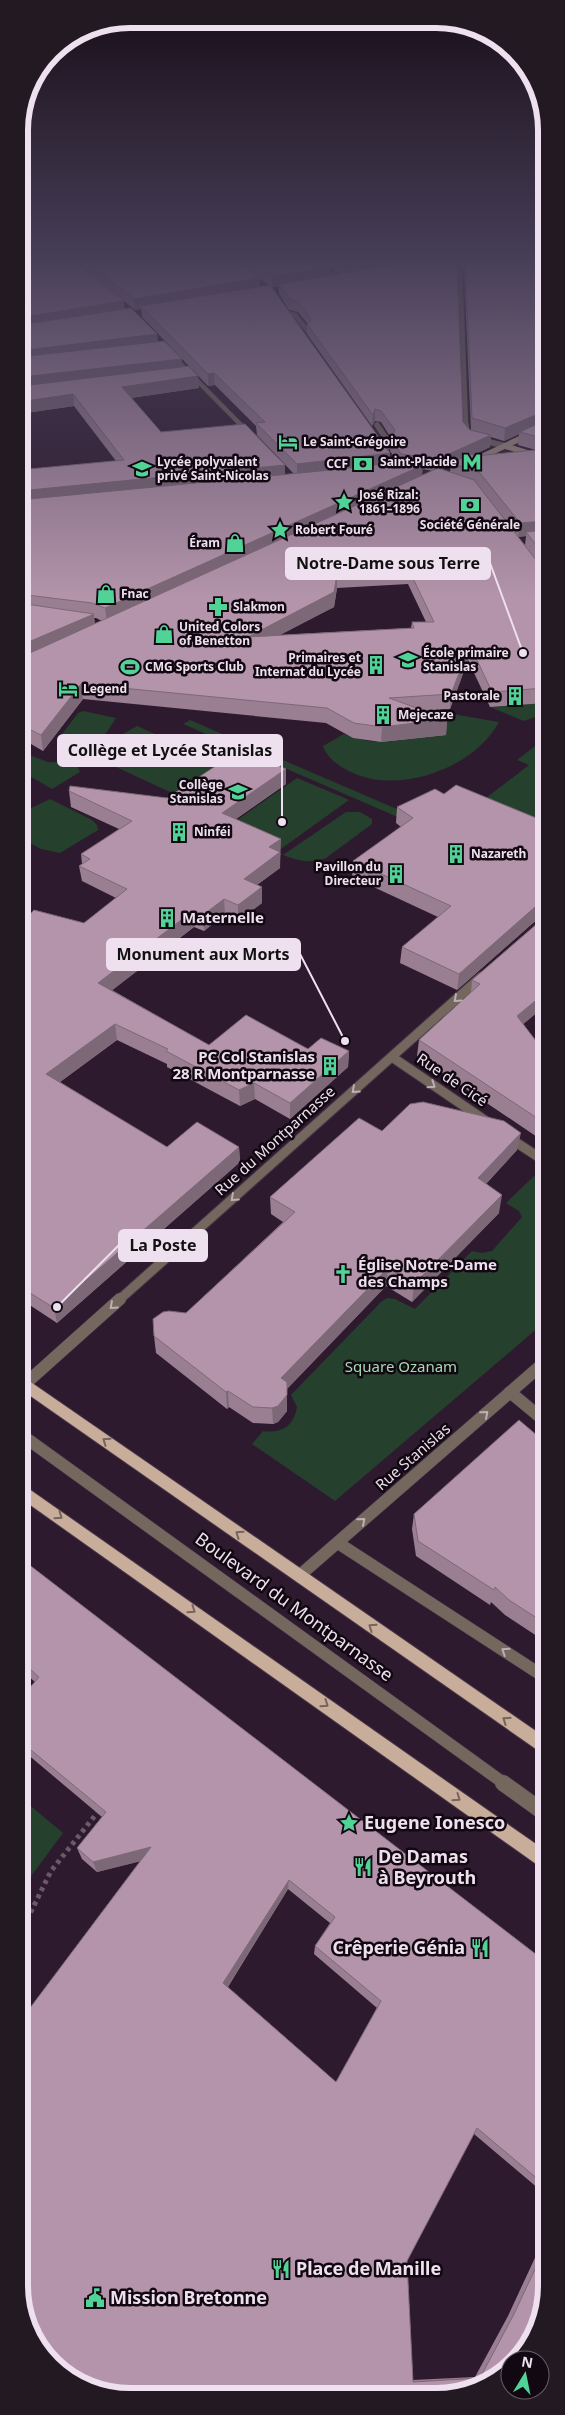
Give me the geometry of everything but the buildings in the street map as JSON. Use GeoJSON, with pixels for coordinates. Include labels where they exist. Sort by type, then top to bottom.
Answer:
{"type":"FeatureCollection","features":[{"type":"Feature","properties":{"kind":"main road"},"geometry":{"type":"LineString","coordinates":[[483,463],[473,463],[538,430]]}},
{"type":"Feature","properties":{"kind":"main road"},"geometry":{"type":"LineString","coordinates":[[505,446],[538,457]]}},
{"type":"Feature","properties":{"kind":"main road"},"geometry":{"type":"LineString","coordinates":[[525,460],[538,457]]}},
{"type":"Feature","properties":{"kind":"main road","name":"Boulevard du Montparnasse"},"geometry":{"type":"LineString","coordinates":[[28,1389],[537,1742]]}},
{"type":"Feature","properties":{"kind":"main road"},"geometry":{"type":"LineString","coordinates":[[28,1494],[537,1856]]}},
{"type":"Feature","properties":{"kind":"street"},"geometry":{"type":"LineString","coordinates":[[184,371],[255,440]]}},
{"type":"Feature","properties":{"kind":"street"},"geometry":{"type":"LineString","coordinates":[[464,371],[466,433],[470,437],[505,446]]}},
{"type":"Feature","properties":{"kind":"street"},"geometry":{"type":"LineString","coordinates":[[377,425],[390,444],[384,451]]}},
{"type":"Feature","properties":{"kind":"street"},"geometry":{"type":"LineString","coordinates":[[378,443],[388,456]]}},
{"type":"Feature","properties":{"kind":"street","name":"Rue du Montparnasse"},"geometry":{"type":"LineString","coordinates":[[28,1378],[488,971]]}},
{"type":"Feature","properties":{"kind":"street","name":"Rue de Cicé"},"geometry":{"type":"LineString","coordinates":[[392,1057],[538,1156]]}},
{"type":"Feature","properties":{"kind":"street","name":"Rue Stanislas"},"geometry":{"type":"LineString","coordinates":[[299,1576],[537,1368]]}},
{"type":"Feature","properties":{"kind":"street"},"geometry":{"type":"LineString","coordinates":[[510,1392],[537,1415]]}},
{"type":"Feature","properties":{"kind":"street","name":"Boulevard du Montparnasse"},"geometry":{"type":"LineString","coordinates":[[28,1440],[537,1808]]}},
{"type":"Feature","properties":{"kind":"street"},"geometry":{"type":"LineString","coordinates":[[338,1543],[537,1672]]}},
{"type":"Feature","properties":{"kind":"path"},"geometry":{"type":"LineString","coordinates":[[28,1918],[51,1871],[97,1813]]}},
{"type":"Feature","properties":{"kind":"green space"},"geometry":{"type":"Polygon","coordinates":[[[538,704],[538,716],[524,721],[490,707],[538,704]]]}},
{"type":"Feature","properties":{"kind":"green space"},"geometry":{"type":"Polygon","coordinates":[[[83,711],[116,718],[97,747],[61,744],[57,741],[78,713],[83,711]]]}},
{"type":"Feature","properties":{"kind":"green space"},"geometry":{"type":"Polygon","coordinates":[[[447,713],[499,722],[487,739],[471,753],[453,765],[432,774],[410,779],[387,781],[366,778],[340,766],[330,757],[323,746],[344,734],[372,741],[397,741],[446,721],[447,713]]]}},
{"type":"Feature","properties":{"kind":"green space"},"geometry":{"type":"Polygon","coordinates":[[[190,720],[406,813],[400,818],[183,724],[190,720]]]}},
{"type":"Feature","properties":{"kind":"green space"},"geometry":{"type":"Polygon","coordinates":[[[137,726],[234,769],[185,799],[88,754],[137,726]]]}},
{"type":"Feature","properties":{"kind":"green space"},"geometry":{"type":"Polygon","coordinates":[[[538,744],[538,826],[473,808],[529,765],[517,760],[538,744]]]}},
{"type":"Feature","properties":{"kind":"green space"},"geometry":{"type":"Polygon","coordinates":[[[28,754],[48,762],[76,763],[80,772],[52,789],[28,775],[28,754]]]}},
{"type":"Feature","properties":{"kind":"green space"},"geometry":{"type":"Polygon","coordinates":[[[297,778],[349,800],[278,851],[226,828],[297,778]]]}},
{"type":"Feature","properties":{"kind":"green space"},"geometry":{"type":"Polygon","coordinates":[[[50,799],[92,820],[97,825],[98,830],[60,853],[41,849],[28,842],[28,810],[50,799]]]}},
{"type":"Feature","properties":{"kind":"green space"},"geometry":{"type":"Polygon","coordinates":[[[346,812],[360,812],[372,819],[372,824],[326,858],[304,861],[283,855],[346,812]]]}},
{"type":"Feature","properties":{"kind":"green space","name":"Square Ozanam"},"geometry":{"type":"Polygon","coordinates":[[[534,1176],[538,1178],[537,1328],[335,1501],[252,1444],[263,1431],[281,1430],[290,1424],[297,1407],[291,1395],[381,1302],[387,1298],[395,1299],[415,1309],[472,1251],[482,1253],[492,1251],[522,1217],[519,1211],[506,1203],[534,1176]]]}},
{"type":"Feature","properties":{"kind":"green space"},"geometry":{"type":"Polygon","coordinates":[[[28,1804],[63,1833],[28,1880],[28,1804]]]}},
{"type":"Feature","properties":{"kind":"place","name":"Le Saint-Grégoire"},"geometry":{"type":"Point","coordinates":[288,442]}},
{"type":"Feature","properties":{"kind":"place","name":"Saint-Placide"},"geometry":{"type":"Point","coordinates":[472,462]}},
{"type":"Feature","properties":{"kind":"place","name":"CCF"},"geometry":{"type":"Point","coordinates":[363,464]}},
{"type":"Feature","properties":{"kind":"place","name":"Lycée polyvalent privé Saint-Nicolas"},"geometry":{"type":"Point","coordinates":[142,469]}},
{"type":"Feature","properties":{"kind":"place","name":"José Rizal: 1861–1896"},"geometry":{"type":"Point","coordinates":[344,502]}},
{"type":"Feature","properties":{"kind":"place","name":"Société Générale"},"geometry":{"type":"Point","coordinates":[470,505]}},
{"type":"Feature","properties":{"kind":"place","name":"Robert Fouré"},"geometry":{"type":"Point","coordinates":[280,530]}},
{"type":"Feature","properties":{"kind":"place","name":"Éram"},"geometry":{"type":"Point","coordinates":[235,543]}},
{"type":"Feature","properties":{"kind":"place","name":"Fnac"},"geometry":{"type":"Point","coordinates":[106,594]}},
{"type":"Feature","properties":{"kind":"place","name":"Slakmon"},"geometry":{"type":"Point","coordinates":[218,607]}},
{"type":"Feature","properties":{"kind":"place","name":"United Colors of Benetton"},"geometry":{"type":"Point","coordinates":[164,634]}},
{"type":"Feature","properties":{"kind":"place","name":"Notre-Dame sous Terre"},"geometry":{"type":"Point","coordinates":[523,653]}},
{"type":"Feature","properties":{"kind":"place","name":"École primaire Stanislas"},"geometry":{"type":"Point","coordinates":[408,660]}},
{"type":"Feature","properties":{"kind":"place","name":"Primaires et Internat du Lycée"},"geometry":{"type":"Point","coordinates":[376,665]}},
{"type":"Feature","properties":{"kind":"place","name":"CMG Sports Club"},"geometry":{"type":"Point","coordinates":[130,667]}},
{"type":"Feature","properties":{"kind":"place","name":"Legend"},"geometry":{"type":"Point","coordinates":[68,689]}},
{"type":"Feature","properties":{"kind":"place","name":"Pastorale"},"geometry":{"type":"Point","coordinates":[515,696]}},
{"type":"Feature","properties":{"kind":"place","name":"Mejecaze"},"geometry":{"type":"Point","coordinates":[383,715]}},
{"type":"Feature","properties":{"kind":"place","name":"Collège Stanislas"},"geometry":{"type":"Point","coordinates":[238,792]}},
{"type":"Feature","properties":{"kind":"place","name":"Collège et Lycée Stanislas"},"geometry":{"type":"Point","coordinates":[282,822]}},
{"type":"Feature","properties":{"kind":"place","name":"Ninféi"},"geometry":{"type":"Point","coordinates":[179,832]}},
{"type":"Feature","properties":{"kind":"place","name":"Nazareth"},"geometry":{"type":"Point","coordinates":[456,854]}},
{"type":"Feature","properties":{"kind":"place","name":"Pavillon du Directeur"},"geometry":{"type":"Point","coordinates":[396,874]}},
{"type":"Feature","properties":{"kind":"place","name":"Maternelle"},"geometry":{"type":"Point","coordinates":[167,918]}},
{"type":"Feature","properties":{"kind":"place","name":"Monument aux Morts"},"geometry":{"type":"Point","coordinates":[345,1041]}},
{"type":"Feature","properties":{"kind":"place","name":"PC Col Stanislas 28 R Montparnasse"},"geometry":{"type":"Point","coordinates":[330,1066]}},
{"type":"Feature","properties":{"kind":"place","name":"Église Notre-Dame des Champs"},"geometry":{"type":"Point","coordinates":[343,1274]}},
{"type":"Feature","properties":{"kind":"place","name":"La Poste"},"geometry":{"type":"Point","coordinates":[57,1307]}},
{"type":"Feature","properties":{"kind":"place","name":"Eugene Ionesco"},"geometry":{"type":"Point","coordinates":[349,1823]}},
{"type":"Feature","properties":{"kind":"place","name":"De Damas à Beyrouth"},"geometry":{"type":"Point","coordinates":[363,1867]}},
{"type":"Feature","properties":{"kind":"place","name":"Crêperie Génia"},"geometry":{"type":"Point","coordinates":[480,1948]}},
{"type":"Feature","properties":{"kind":"place","name":"Place de Manille"},"geometry":{"type":"Point","coordinates":[281,2269]}},
{"type":"Feature","properties":{"kind":"place","name":"Mission Bretonne"},"geometry":{"type":"Point","coordinates":[95,2298]}}]}
